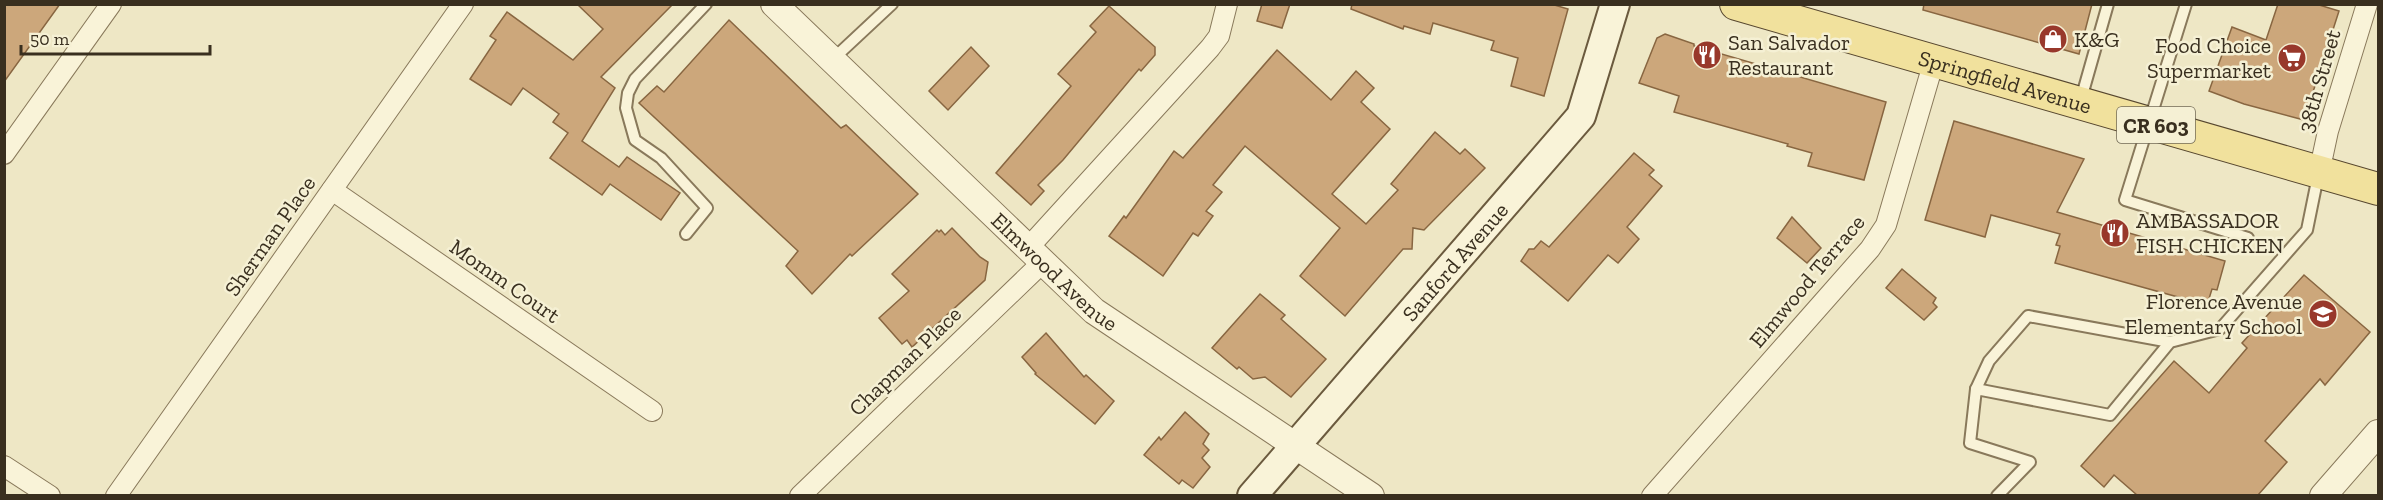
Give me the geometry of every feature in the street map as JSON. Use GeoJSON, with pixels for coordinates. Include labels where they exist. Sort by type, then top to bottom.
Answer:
{"type":"FeatureCollection","features":[{"type":"Feature","properties":{"kind":"main road","name":"Sanford Avenue"},"geometry":{"type":"LineString","coordinates":[[1252,495],[1581,116],[1615,4]]}},
{"type":"Feature","properties":{"kind":"main road","name":"Springfield Avenue"},"geometry":{"type":"LineString","coordinates":[[1736,4],[2379,189]]}},
{"type":"Feature","properties":{"kind":"street"},"geometry":{"type":"LineString","coordinates":[[4,154],[111,4]]}},
{"type":"Feature","properties":{"kind":"street","name":"Sherman Place"},"geometry":{"type":"LineString","coordinates":[[116,495],[463,4]]}},
{"type":"Feature","properties":{"kind":"street","name":"Elmwood Avenue"},"geometry":{"type":"LineString","coordinates":[[774,4],[1094,311],[1371,495]]}},
{"type":"Feature","properties":{"kind":"street","name":"Chapman Place"},"geometry":{"type":"LineString","coordinates":[[800,495],[1035,254],[1210,48],[1219,36],[1227,4]]}},
{"type":"Feature","properties":{"kind":"street","name":"38th Street"},"geometry":{"type":"LineString","coordinates":[[2319,173],[2328,131],[2367,4]]}},
{"type":"Feature","properties":{"kind":"street","name":"Elmwood Terrace"},"geometry":{"type":"LineString","coordinates":[[1652,495],[1870,249],[1886,225],[1934,61]]}},
{"type":"Feature","properties":{"kind":"street","name":"Momm Court"},"geometry":{"type":"LineString","coordinates":[[332,190],[652,411]]}},
{"type":"Feature","properties":{"kind":"street"},"geometry":{"type":"LineString","coordinates":[[2323,495],[2379,433]]}},
{"type":"Feature","properties":{"kind":"street"},"geometry":{"type":"LineString","coordinates":[[4,466],[50,495]]}},
{"type":"Feature","properties":{"kind":"lane"},"geometry":{"type":"LineString","coordinates":[[686,234],[706,208],[661,158],[635,140],[626,108],[628,93],[635,79],[706,4]]}},
{"type":"Feature","properties":{"kind":"lane"},"geometry":{"type":"LineString","coordinates":[[832,60],[892,4]]}},
{"type":"Feature","properties":{"kind":"lane"},"geometry":{"type":"LineString","coordinates":[[2080,103],[2108,4]]}},
{"type":"Feature","properties":{"kind":"lane"},"geometry":{"type":"LineString","coordinates":[[2186,4],[2125,200],[2247,238]]}},
{"type":"Feature","properties":{"kind":"lane"},"geometry":{"type":"LineString","coordinates":[[1997,495],[2030,462],[1970,443],[1976,389],[1989,360],[2028,316],[2170,342],[2220,329],[2307,230],[2319,173]]}},
{"type":"Feature","properties":{"kind":"lane"},"geometry":{"type":"LineString","coordinates":[[1976,389],[2109,415],[2170,342]]}},
{"type":"Feature","properties":{"kind":"building"},"geometry":{"type":"Polygon","coordinates":[[[4,4],[60,4],[4,82],[4,4]]]}},
{"type":"Feature","properties":{"kind":"building"},"geometry":{"type":"Polygon","coordinates":[[[577,4],[673,4],[601,77],[615,88],[582,141],[619,167],[627,157],[680,193],[661,220],[610,184],[602,195],[550,158],[568,133],[553,122],[559,114],[523,88],[511,105],[470,79],[496,40],[490,36],[507,12],[573,60],[603,29],[577,4]]]}},
{"type":"Feature","properties":{"kind":"building"},"geometry":{"type":"Polygon","coordinates":[[[1262,4],[1290,4],[1282,28],[1257,21],[1262,4]]]}},
{"type":"Feature","properties":{"kind":"building"},"geometry":{"type":"Polygon","coordinates":[[[1352,4],[1551,4],[1568,9],[1544,96],[1511,86],[1518,58],[1491,50],[1494,41],[1433,23],[1430,34],[1404,26],[1403,29],[1351,9],[1352,4]]]}},
{"type":"Feature","properties":{"kind":"building","name":"K&G"},"geometry":{"type":"Polygon","coordinates":[[[1924,4],[2092,4],[2079,54],[1923,10],[1924,4]]]}},
{"type":"Feature","properties":{"kind":"building","name":"Food Choice Supermarket"},"geometry":{"type":"Polygon","coordinates":[[[2278,4],[2316,4],[2339,11],[2304,120],[2244,104],[2209,91],[2232,27],[2266,40],[2278,4]]]}},
{"type":"Feature","properties":{"kind":"building"},"geometry":{"type":"Polygon","coordinates":[[[1109,6],[1155,47],[1155,55],[1141,71],[1139,69],[1063,160],[1038,185],[1044,191],[1031,205],[996,173],[1071,86],[1058,74],[1096,32],[1090,26],[1109,6]]]}},
{"type":"Feature","properties":{"kind":"building"},"geometry":{"type":"Polygon","coordinates":[[[729,20],[841,128],[846,125],[918,194],[852,256],[850,254],[812,294],[786,266],[798,251],[639,103],[657,86],[664,92],[729,20]]]}},
{"type":"Feature","properties":{"kind":"building"},"geometry":{"type":"Polygon","coordinates":[[[1665,34],[1694,44],[1694,46],[1886,102],[1864,180],[1808,166],[1812,153],[1787,146],[1788,144],[1674,112],[1679,96],[1639,83],[1657,38],[1665,34]]]}},
{"type":"Feature","properties":{"kind":"building"},"geometry":{"type":"Polygon","coordinates":[[[971,47],[989,66],[948,110],[929,91],[971,47]]]}},
{"type":"Feature","properties":{"kind":"building"},"geometry":{"type":"Polygon","coordinates":[[[1277,50],[1331,100],[1356,71],[1374,88],[1361,102],[1390,129],[1332,194],[1366,224],[1398,190],[1391,184],[1435,132],[1460,154],[1465,149],[1485,168],[1424,230],[1413,228],[1412,249],[1403,249],[1345,316],[1300,276],[1340,228],[1245,146],[1213,185],[1222,192],[1206,211],[1213,216],[1198,236],[1193,233],[1163,276],[1109,236],[1124,216],[1126,218],[1174,151],[1183,158],[1277,50]]]}},
{"type":"Feature","properties":{"kind":"building"},"geometry":{"type":"Polygon","coordinates":[[[1954,121],[2084,159],[2057,212],[2225,261],[2217,290],[2212,289],[2207,305],[2055,263],[2060,246],[2056,245],[2060,234],[1991,215],[1985,237],[1925,220],[1954,121]]]}},
{"type":"Feature","properties":{"kind":"building"},"geometry":{"type":"Polygon","coordinates":[[[1634,153],[1654,170],[1649,175],[1662,186],[1627,227],[1639,239],[1618,263],[1608,255],[1568,301],[1521,261],[1529,249],[1534,249],[1541,241],[1549,247],[1634,153]]]}},
{"type":"Feature","properties":{"kind":"building"},"geometry":{"type":"Polygon","coordinates":[[[1792,217],[1821,248],[1807,263],[1777,238],[1792,217]]]}},
{"type":"Feature","properties":{"kind":"building"},"geometry":{"type":"Polygon","coordinates":[[[952,228],[980,257],[988,262],[985,280],[912,347],[907,340],[902,344],[879,318],[909,291],[892,274],[937,230],[939,232],[941,230],[945,235],[952,228]]]}},
{"type":"Feature","properties":{"kind":"building"},"geometry":{"type":"Polygon","coordinates":[[[1902,269],[1936,298],[1933,303],[1937,307],[1924,320],[1886,288],[1902,269]]]}},
{"type":"Feature","properties":{"kind":"building"},"geometry":{"type":"Polygon","coordinates":[[[2304,275],[2370,332],[2325,385],[2320,379],[2265,441],[2287,462],[2258,495],[2137,495],[2114,475],[2104,487],[2081,466],[2174,361],[2209,393],[2247,348],[2242,343],[2304,275]]]}},
{"type":"Feature","properties":{"kind":"building"},"geometry":{"type":"Polygon","coordinates":[[[1260,294],[1285,315],[1281,319],[1326,359],[1291,397],[1265,377],[1253,379],[1212,348],[1260,294]]]}},
{"type":"Feature","properties":{"kind":"building"},"geometry":{"type":"Polygon","coordinates":[[[1046,333],[1084,377],[1086,375],[1114,401],[1095,424],[1035,374],[1022,357],[1046,333]]]}},
{"type":"Feature","properties":{"kind":"building"},"geometry":{"type":"Polygon","coordinates":[[[1185,412],[1209,434],[1203,444],[1209,450],[1202,458],[1210,467],[1193,488],[1182,480],[1179,484],[1144,455],[1159,437],[1161,440],[1185,412]]]}},
{"type":"Feature","properties":{"kind":"place","name":"K&G"},"geometry":{"type":"Point","coordinates":[2053,39]}},
{"type":"Feature","properties":{"kind":"place","name":"San Salvador Restaurant"},"geometry":{"type":"Point","coordinates":[1707,55]}},
{"type":"Feature","properties":{"kind":"place","name":"Food Choice Supermarket"},"geometry":{"type":"Point","coordinates":[2292,58]}},
{"type":"Feature","properties":{"kind":"place","name":"AMBASSADOR FISH CHICKEN"},"geometry":{"type":"Point","coordinates":[2115,233]}},
{"type":"Feature","properties":{"kind":"place","name":"Florence Avenue Elementary School"},"geometry":{"type":"Point","coordinates":[2323,314]}}]}
